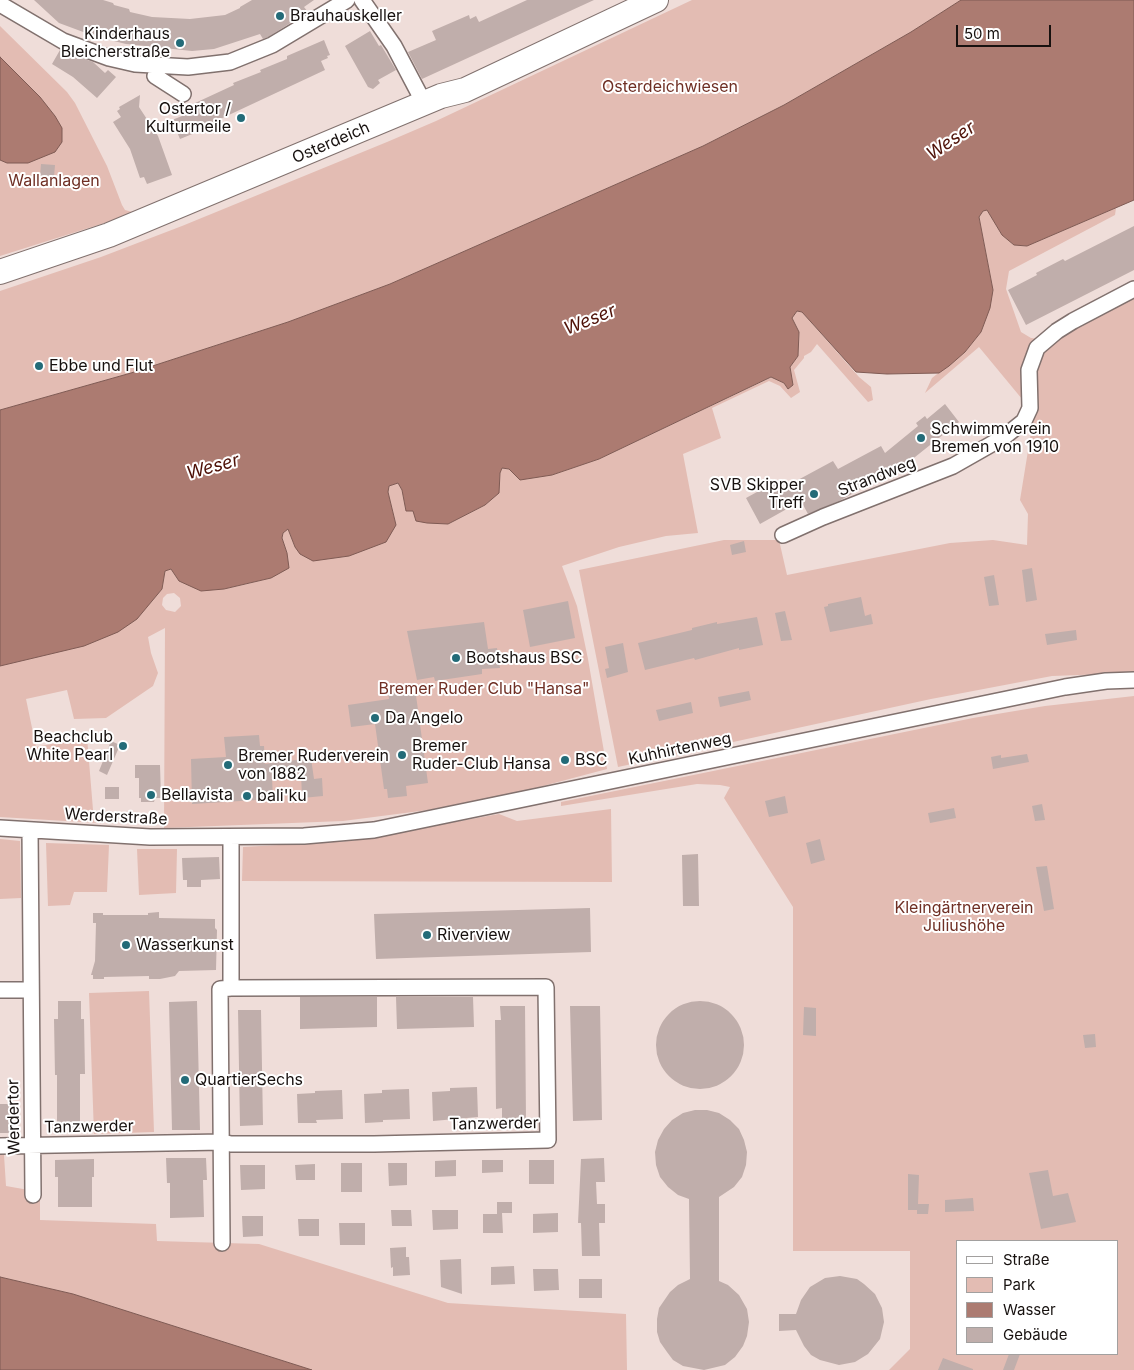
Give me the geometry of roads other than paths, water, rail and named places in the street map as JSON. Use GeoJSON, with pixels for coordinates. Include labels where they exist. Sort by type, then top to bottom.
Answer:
{"type":"FeatureCollection","features":[{"type":"Feature","properties":{"kind":"main road","name":"Osterdeich"},"geometry":{"type":"LineString","coordinates":[[0,272],[109,235],[441,96],[465,90],[656,0]]}},
{"type":"Feature","properties":{"kind":"street"},"geometry":{"type":"LineString","coordinates":[[154,75],[188,67],[230,62],[272,45],[347,0]]}},
{"type":"Feature","properties":{"kind":"street"},"geometry":{"type":"LineString","coordinates":[[362,0],[394,46],[424,103]]}},
{"type":"Feature","properties":{"kind":"street"},"geometry":{"type":"LineString","coordinates":[[0,4],[63,41],[109,58],[135,64],[182,94]]}},
{"type":"Feature","properties":{"kind":"street","name":"Strandweg"},"geometry":{"type":"LineString","coordinates":[[784,536],[823,517],[953,466],[1004,437],[1024,421],[1030,408],[1028,370],[1037,348],[1057,331],[1073,321],[1134,289]]}},
{"type":"Feature","properties":{"kind":"street","name":"Kuhhirtenweg"},"geometry":{"type":"LineString","coordinates":[[230,837],[304,836],[374,830],[1065,686],[1134,680]]}},
{"type":"Feature","properties":{"kind":"street","name":"Werderstraße"},"geometry":{"type":"LineString","coordinates":[[0,828],[150,837],[230,837]]}},
{"type":"Feature","properties":{"kind":"street","name":"Werdertor"},"geometry":{"type":"LineString","coordinates":[[30,830],[33,1195]]}},
{"type":"Feature","properties":{"kind":"street"},"geometry":{"type":"LineString","coordinates":[[222,1243],[220,989],[230,988],[230,837]]}},
{"type":"Feature","properties":{"kind":"street","name":"Tanzwerder"},"geometry":{"type":"LineString","coordinates":[[0,1146],[222,1142],[231,1144],[374,1144],[548,1140],[546,987],[230,988]]}},
{"type":"Feature","properties":{"kind":"street"},"geometry":{"type":"LineString","coordinates":[[0,990],[30,990]]}},
{"type":"Feature","properties":{"kind":"water","name":"Weser"},"geometry":{"type":"Polygon","coordinates":[[[961,0],[1134,0],[1134,200],[1027,246],[1014,245],[1002,235],[987,210],[983,211],[979,217],[993,290],[990,308],[981,332],[965,352],[939,373],[887,374],[856,372],[802,312],[797,311],[792,318],[799,332],[798,356],[790,367],[793,385],[788,389],[784,383],[771,377],[599,459],[552,475],[520,480],[509,469],[502,468],[499,493],[485,505],[448,524],[416,521],[413,511],[406,511],[402,490],[398,483],[389,486],[388,492],[396,525],[386,542],[349,556],[313,561],[300,554],[288,529],[283,533],[282,538],[289,568],[271,578],[224,589],[201,591],[179,581],[171,569],[165,571],[162,589],[137,619],[118,632],[84,646],[0,666],[0,410],[131,373],[288,322],[390,284],[703,146],[784,105],[911,32],[961,0]]]}},
{"type":"Feature","properties":{"kind":"water"},"geometry":{"type":"Polygon","coordinates":[[[0,57],[40,97],[62,128],[62,142],[55,152],[28,163],[7,163],[0,160],[0,57]]]}},
{"type":"Feature","properties":{"kind":"water"},"geometry":{"type":"Polygon","coordinates":[[[0,1277],[73,1294],[312,1370],[0,1370],[0,1277]]]}},
{"type":"Feature","properties":{"kind":"place","name":"Brauhauskeller"},"geometry":{"type":"Point","coordinates":[280,16]}},
{"type":"Feature","properties":{"kind":"place","name":"Kinderhaus Bleicherstraße"},"geometry":{"type":"Point","coordinates":[180,43]}},
{"type":"Feature","properties":{"kind":"place","name":"Ostertor / Kulturmeile"},"geometry":{"type":"Point","coordinates":[241,118]}},
{"type":"Feature","properties":{"kind":"place","name":"Ebbe und Flut"},"geometry":{"type":"Point","coordinates":[39,366]}},
{"type":"Feature","properties":{"kind":"place","name":"Schwimmverein Bremen von 1910"},"geometry":{"type":"Point","coordinates":[921,438]}},
{"type":"Feature","properties":{"kind":"place","name":"SVB Skipper Treff"},"geometry":{"type":"Point","coordinates":[814,494]}},
{"type":"Feature","properties":{"kind":"place","name":"Bootshaus BSC"},"geometry":{"type":"Point","coordinates":[456,658]}},
{"type":"Feature","properties":{"kind":"place","name":"Da Angelo"},"geometry":{"type":"Point","coordinates":[375,718]}},
{"type":"Feature","properties":{"kind":"place","name":"Beachclub White Pearl"},"geometry":{"type":"Point","coordinates":[123,746]}},
{"type":"Feature","properties":{"kind":"place","name":"Bremer Ruder-Club Hansa"},"geometry":{"type":"Point","coordinates":[402,755]}},
{"type":"Feature","properties":{"kind":"place","name":"BSC"},"geometry":{"type":"Point","coordinates":[565,760]}},
{"type":"Feature","properties":{"kind":"place","name":"Bremer Ruderverein von 1882"},"geometry":{"type":"Point","coordinates":[228,765]}},
{"type":"Feature","properties":{"kind":"place","name":"Bellavista"},"geometry":{"type":"Point","coordinates":[151,795]}},
{"type":"Feature","properties":{"kind":"place","name":"bali'ku"},"geometry":{"type":"Point","coordinates":[247,796]}},
{"type":"Feature","properties":{"kind":"place","name":"Riverview"},"geometry":{"type":"Point","coordinates":[427,935]}},
{"type":"Feature","properties":{"kind":"place","name":"Wasserkunst"},"geometry":{"type":"Point","coordinates":[126,945]}},
{"type":"Feature","properties":{"kind":"place","name":"QuartierSechs"},"geometry":{"type":"Point","coordinates":[185,1080]}},
{"type":"Feature","properties":{"kind":"park label","name":"Osterdeichwiesen"},"geometry":{"type":"Point","coordinates":[670,87]}},
{"type":"Feature","properties":{"kind":"park label","name":"Wallanlagen"},"geometry":{"type":"Point","coordinates":[54,181]}},
{"type":"Feature","properties":{"kind":"park label","name":"Bremer Ruder Club \"Hansa\""},"geometry":{"type":"Point","coordinates":[484,689]}},
{"type":"Feature","properties":{"kind":"park label","name":"Kleingärtnerverein Juliushöhe"},"geometry":{"type":"Point","coordinates":[964,917]}}]}
